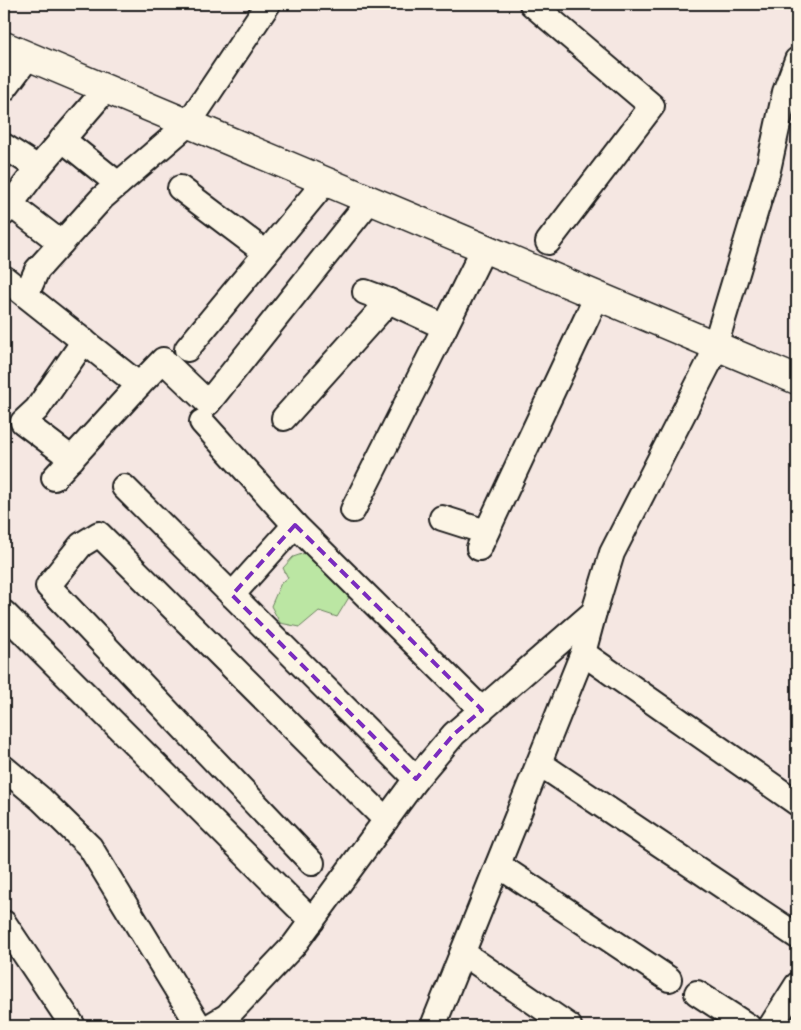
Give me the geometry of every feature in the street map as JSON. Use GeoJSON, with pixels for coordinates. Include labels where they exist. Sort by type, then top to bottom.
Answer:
{"type":"FeatureCollection","features":[{"type":"Feature","properties":{"kind":"street"},"geometry":{"type":"LineString","coordinates":[[26,295],[37,270],[102,198],[188,124],[268,4]]}},
{"type":"Feature","properties":{"kind":"street"},"geometry":{"type":"LineString","coordinates":[[532,4],[652,106],[548,242]]}},
{"type":"Feature","properties":{"kind":"street"},"geometry":{"type":"LineString","coordinates":[[4,89],[16,52],[797,380]]}},
{"type":"Feature","properties":{"kind":"street"},"geometry":{"type":"LineString","coordinates":[[433,1026],[583,653],[612,553],[710,361],[768,170],[785,92],[797,60]]}},
{"type":"Feature","properties":{"kind":"street"},"geometry":{"type":"LineString","coordinates":[[61,243],[7,208],[62,139],[106,90]]}},
{"type":"Feature","properties":{"kind":"street"},"geometry":{"type":"LineString","coordinates":[[62,139],[118,184]]}},
{"type":"Feature","properties":{"kind":"street"},"geometry":{"type":"LineString","coordinates":[[4,146],[38,168]]}},
{"type":"Feature","properties":{"kind":"street"},"geometry":{"type":"LineString","coordinates":[[187,349],[325,182]]}},
{"type":"Feature","properties":{"kind":"street"},"geometry":{"type":"LineString","coordinates":[[180,188],[266,253]]}},
{"type":"Feature","properties":{"kind":"street"},"geometry":{"type":"LineString","coordinates":[[54,478],[163,360],[208,403],[370,200]]}},
{"type":"Feature","properties":{"kind":"street"},"geometry":{"type":"LineString","coordinates":[[354,510],[484,248]]}},
{"type":"Feature","properties":{"kind":"street"},"geometry":{"type":"LineString","coordinates":[[4,278],[139,385]]}},
{"type":"Feature","properties":{"kind":"street"},"geometry":{"type":"LineString","coordinates":[[365,292],[445,327]]}},
{"type":"Feature","properties":{"kind":"street"},"geometry":{"type":"LineString","coordinates":[[442,518],[483,540],[598,296]]}},
{"type":"Feature","properties":{"kind":"street"},"geometry":{"type":"LineString","coordinates":[[284,418],[389,301]]}},
{"type":"Feature","properties":{"kind":"street"},"geometry":{"type":"LineString","coordinates":[[72,458],[23,422],[37,409],[84,341]]}},
{"type":"Feature","properties":{"kind":"street"},"geometry":{"type":"LineString","coordinates":[[202,422],[295,526],[482,710]]}},
{"type":"Feature","properties":{"kind":"street"},"geometry":{"type":"LineString","coordinates":[[124,487],[416,779]]}},
{"type":"Feature","properties":{"kind":"street"},"geometry":{"type":"LineString","coordinates":[[232,595],[295,526]]}},
{"type":"Feature","properties":{"kind":"street"},"geometry":{"type":"LineString","coordinates":[[312,863],[48,586],[82,545],[99,534],[386,820]]}},
{"type":"Feature","properties":{"kind":"street"},"geometry":{"type":"LineString","coordinates":[[210,1026],[227,1016],[294,945],[416,779],[454,734],[594,612]]}},
{"type":"Feature","properties":{"kind":"street"},"geometry":{"type":"LineString","coordinates":[[4,613],[312,921]]}},
{"type":"Feature","properties":{"kind":"street"},"geometry":{"type":"LineString","coordinates":[[583,653],[797,803]]}},
{"type":"Feature","properties":{"kind":"street"},"geometry":{"type":"LineString","coordinates":[[539,763],[797,936]]}},
{"type":"Feature","properties":{"kind":"street"},"geometry":{"type":"LineString","coordinates":[[4,768],[41,798],[90,847],[199,1026]]}},
{"type":"Feature","properties":{"kind":"street"},"geometry":{"type":"LineString","coordinates":[[498,865],[670,979]]}},
{"type":"Feature","properties":{"kind":"street"},"geometry":{"type":"LineString","coordinates":[[4,923],[73,1026]]}},
{"type":"Feature","properties":{"kind":"street"},"geometry":{"type":"LineString","coordinates":[[463,953],[569,1026]]}},
{"type":"Feature","properties":{"kind":"street"},"geometry":{"type":"LineString","coordinates":[[771,1026],[797,985]]}},
{"type":"Feature","properties":{"kind":"street"},"geometry":{"type":"LineString","coordinates":[[697,994],[748,1026]]}},
{"type":"Feature","properties":{"kind":"highlighted area"},"geometry":{"type":"Polygon","coordinates":[[[295,525],[482,710],[454,734],[416,779],[232,595],[295,525]]]}},
{"type":"Feature","properties":{"kind":"green space"},"geometry":{"type":"Polygon","coordinates":[[[308,552],[351,594],[337,617],[319,611],[300,627],[280,623],[271,606],[281,583],[288,578],[283,568],[293,557],[308,552]]]}}]}
